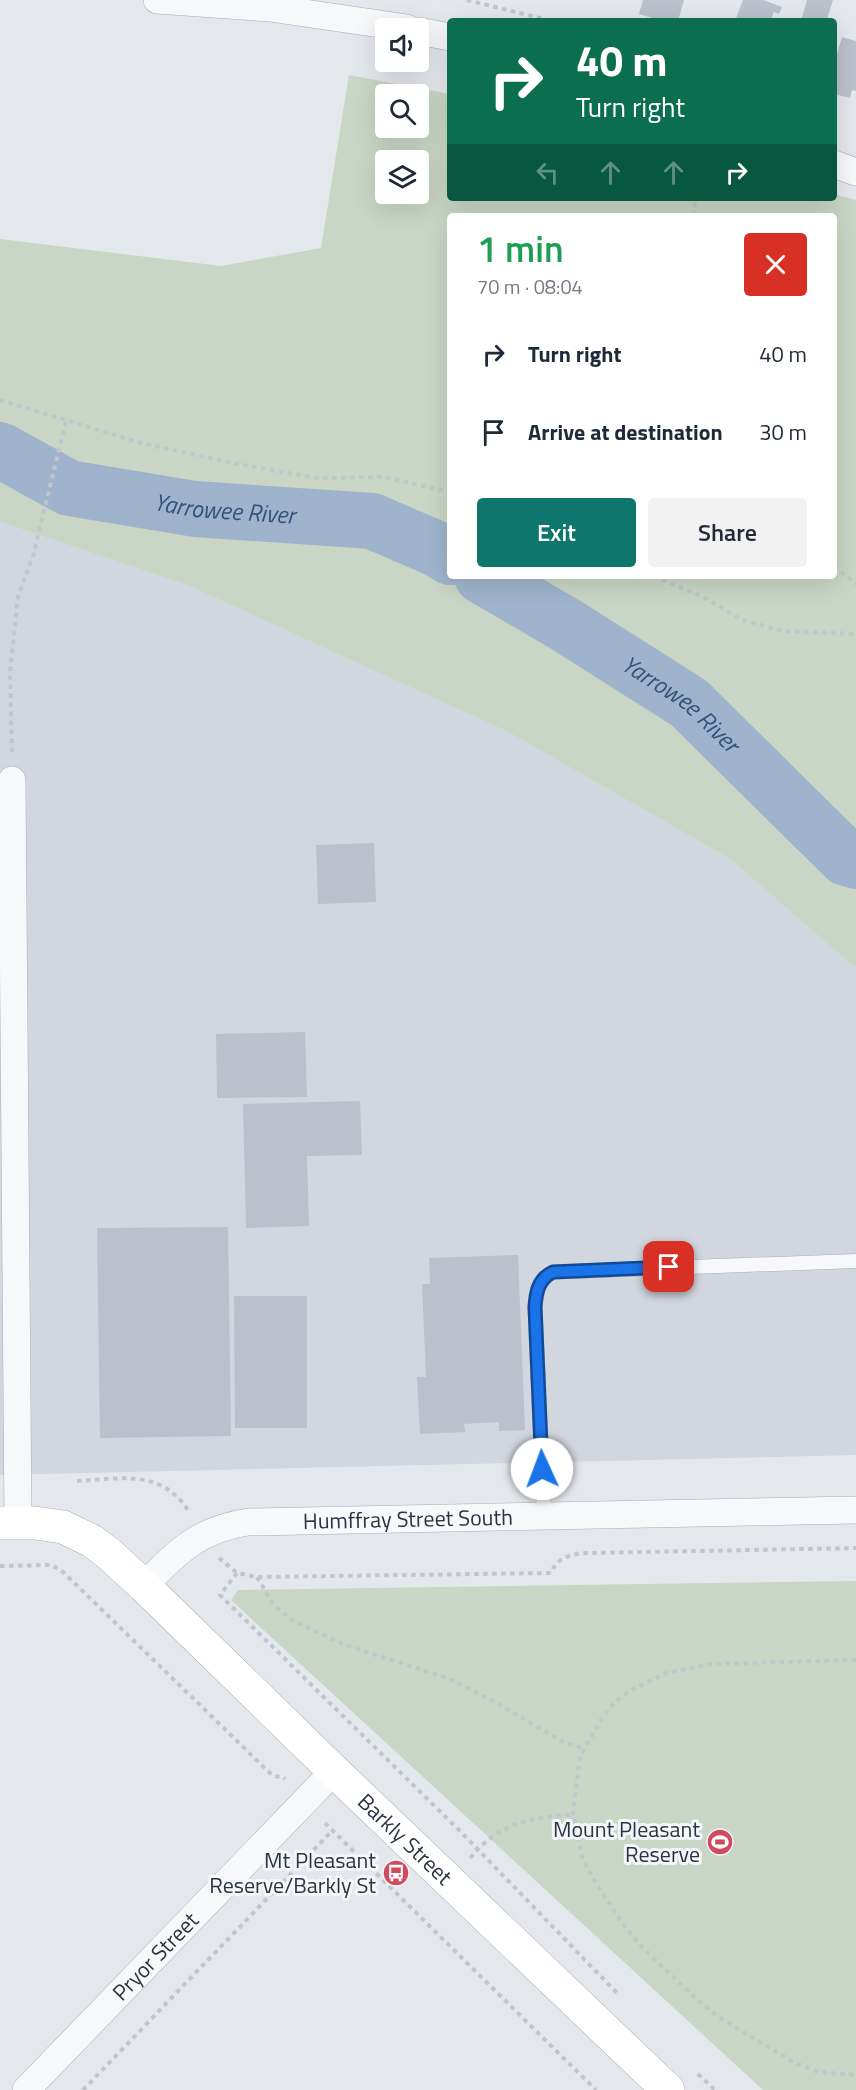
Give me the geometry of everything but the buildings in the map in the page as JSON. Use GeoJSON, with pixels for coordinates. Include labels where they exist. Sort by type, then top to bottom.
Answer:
{"type":"FeatureCollection","features":[{"type":"Feature","properties":{"kind":"main road"},"geometry":{"type":"LineString","coordinates":[[9,1523],[49,1524],[76,1532],[108,1553],[144,1586]]}},
{"type":"Feature","properties":{"kind":"main road","name":"Barkly Street"},"geometry":{"type":"LineString","coordinates":[[144,1586],[668,2090]]}},
{"type":"Feature","properties":{"kind":"street"},"geometry":{"type":"LineString","coordinates":[[157,0],[198,1],[270,8],[375,23]]}},
{"type":"Feature","properties":{"kind":"street"},"geometry":{"type":"LineString","coordinates":[[429,33],[447,36]]}},
{"type":"Feature","properties":{"kind":"street"},"geometry":{"type":"LineString","coordinates":[[837,165],[856,172]]}},
{"type":"Feature","properties":{"kind":"street"},"geometry":{"type":"LineString","coordinates":[[9,1523],[12,780]]}},
{"type":"Feature","properties":{"kind":"street","name":"Humffray Street South"},"geometry":{"type":"LineString","coordinates":[[144,1586],[180,1550],[203,1534],[235,1524],[265,1521],[856,1510]]}},
{"type":"Feature","properties":{"kind":"street","name":"Pryor Street"},"geometry":{"type":"LineString","coordinates":[[26,2090],[334,1771]]}},
{"type":"Feature","properties":{"kind":"lane"},"geometry":{"type":"LineString","coordinates":[[544,1515],[535,1307],[538,1287],[548,1274],[856,1261]]}},
{"type":"Feature","properties":{"kind":"path"},"geometry":{"type":"LineString","coordinates":[[467,0],[540,18]]}},
{"type":"Feature","properties":{"kind":"path"},"geometry":{"type":"LineString","coordinates":[[0,400],[141,443],[233,463],[316,478],[384,477],[447,491]]}},
{"type":"Feature","properties":{"kind":"path"},"geometry":{"type":"LineString","coordinates":[[12,780],[10,673],[18,596],[33,556],[46,495],[66,421]]}},
{"type":"Feature","properties":{"kind":"path"},"geometry":{"type":"LineString","coordinates":[[837,568],[856,584]]}},
{"type":"Feature","properties":{"kind":"path"},"geometry":{"type":"LineString","coordinates":[[661,579],[703,597],[742,620],[783,631],[856,634]]}},
{"type":"Feature","properties":{"kind":"path"},"geometry":{"type":"LineString","coordinates":[[77,1481],[131,1479],[157,1482],[171,1491],[186,1506],[217,1556],[237,1573],[257,1577],[550,1573],[556,1563],[563,1558],[587,1553],[856,1548]]}},
{"type":"Feature","properties":{"kind":"path"},"geometry":{"type":"LineString","coordinates":[[0,1566],[51,1565],[61,1570],[273,1776],[283,1777],[332,1831],[596,2090]]}},
{"type":"Feature","properties":{"kind":"path"},"geometry":{"type":"LineString","coordinates":[[237,1573],[219,1595],[477,1849],[619,1995]]}},
{"type":"Feature","properties":{"kind":"path"},"geometry":{"type":"LineString","coordinates":[[257,1577],[273,1605],[290,1619],[345,1645],[447,1678],[492,1700],[562,1741],[584,1749]]}},
{"type":"Feature","properties":{"kind":"path"},"geometry":{"type":"LineString","coordinates":[[856,1660],[711,1664],[666,1673],[631,1690],[614,1703],[602,1718],[584,1749],[579,1762],[573,1815],[583,1860],[597,1885],[641,1946],[693,1996],[717,2016],[793,2062],[818,2072],[856,2075]]}},
{"type":"Feature","properties":{"kind":"path"},"geometry":{"type":"LineString","coordinates":[[472,1856],[477,1849],[501,1830],[525,1821],[554,1815],[573,1815]]}},
{"type":"Feature","properties":{"kind":"path"},"geometry":{"type":"LineString","coordinates":[[83,2090],[332,1831]]}},
{"type":"Feature","properties":{"kind":"path"},"geometry":{"type":"LineString","coordinates":[[694,2071],[715,2090]]}},
{"type":"Feature","properties":{"kind":"shaded area"},"geometry":{"type":"Polygon","coordinates":[[[0,522],[187,585],[508,732],[730,859],[852,965],[856,965],[856,1455],[0,1475],[0,522]]]}},
{"type":"Feature","properties":{"kind":"green space"},"geometry":{"type":"Polygon","coordinates":[[[349,75],[397,84],[375,84],[375,138],[429,138],[429,90],[447,93],[447,201],[837,201],[837,195],[856,200],[856,965],[852,965],[730,859],[508,732],[187,585],[0,522],[0,239],[221,266],[321,248],[349,75]]]}},
{"type":"Feature","properties":{"kind":"green space","name":"Mount Pleasant Reserve"},"geometry":{"type":"Polygon","coordinates":[[[856,1581],[856,2090],[763,2090],[231,1600],[238,1590],[856,1581]]]}},
{"type":"Feature","properties":{"kind":"waterway","name":"Yarrowee River"},"geometry":{"type":"LineString","coordinates":[[0,450],[69,488],[195,509],[372,521],[447,555]]}},
{"type":"Feature","properties":{"kind":"waterway","name":"Yarrowee River"},"geometry":{"type":"LineString","coordinates":[[487,579],[566,625],[689,703],[846,858],[856,861]]}},
{"type":"Feature","properties":{"kind":"place","name":"Mount Pleasant Reserve"},"geometry":{"type":"Point","coordinates":[720,1842]}},
{"type":"Feature","properties":{"kind":"place","name":"Mt Pleasant Reserve/Barkly St"},"geometry":{"type":"Point","coordinates":[396,1873]}},
{"type":"Feature","properties":{"kind":"route"},"geometry":{"type":"LineString","coordinates":[[542,1469],[535,1307],[538,1287],[544,1278],[553,1272],[669,1267]]}}]}
